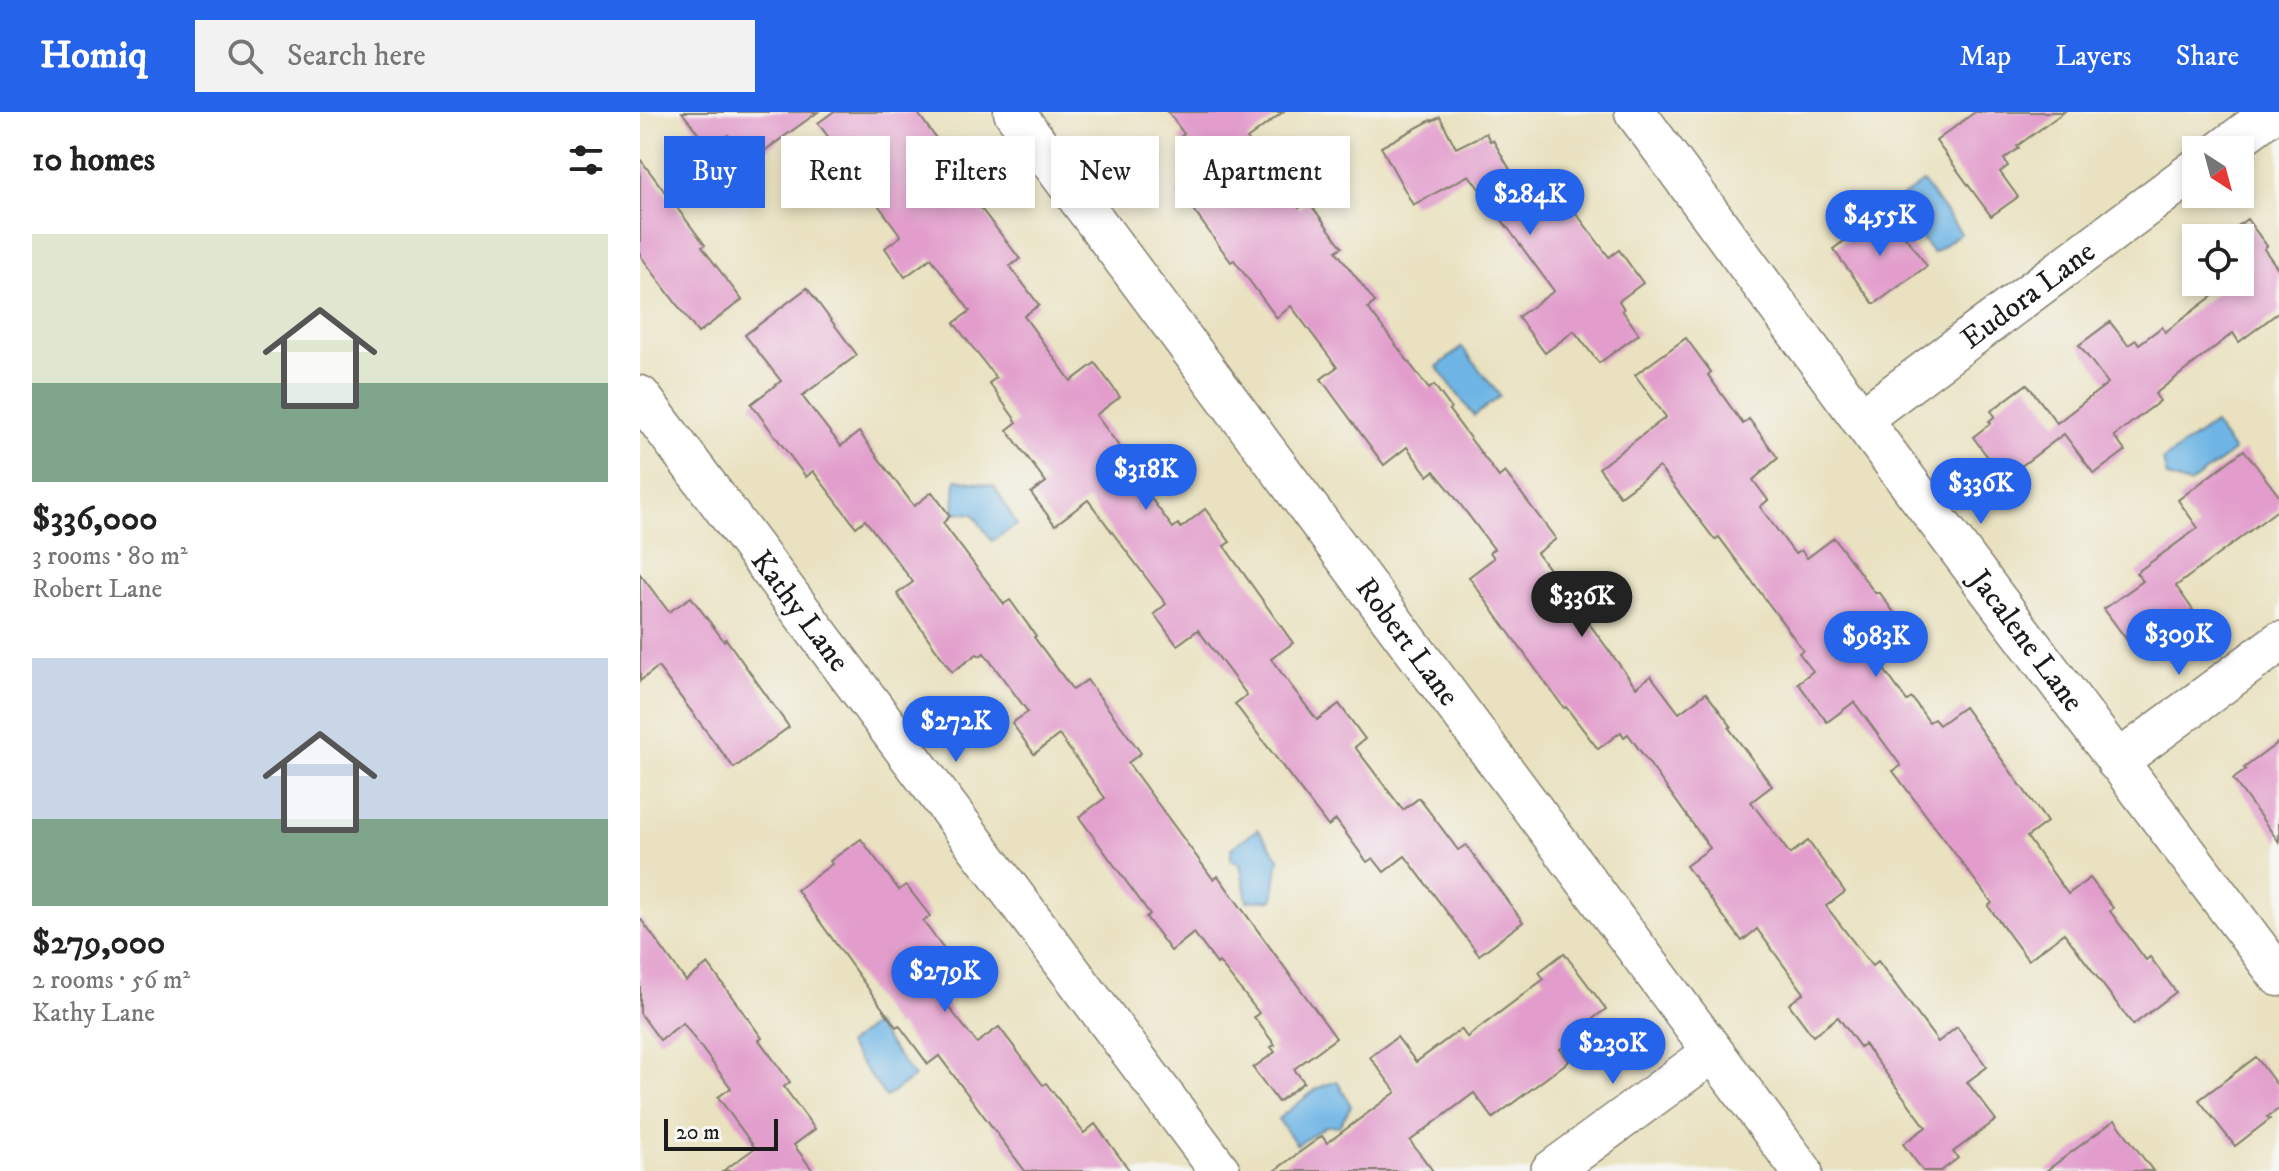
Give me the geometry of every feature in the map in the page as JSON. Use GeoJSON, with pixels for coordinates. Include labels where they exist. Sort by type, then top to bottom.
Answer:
{"type":"FeatureCollection","features":[{"type":"Feature","properties":{"kind":"street","name":"Robert Lane"},"geometry":{"type":"LineString","coordinates":[[1014,112],[1802,1171]]}},
{"type":"Feature","properties":{"kind":"street","name":"Jacalene Lane"},"geometry":{"type":"LineString","coordinates":[[1635,112],[2279,976]]}},
{"type":"Feature","properties":{"kind":"street"},"geometry":{"type":"LineString","coordinates":[[2241,136],[2273,112]]}},
{"type":"Feature","properties":{"kind":"street","name":"Eudora Lane"},"geometry":{"type":"LineString","coordinates":[[1861,419],[2182,179]]}},
{"type":"Feature","properties":{"kind":"street","name":"Kathy Lane"},"geometry":{"type":"LineString","coordinates":[[640,396],[1220,1171]]}},
{"type":"Feature","properties":{"kind":"street"},"geometry":{"type":"LineString","coordinates":[[2117,762],[2279,642]]}},
{"type":"Feature","properties":{"kind":"street"},"geometry":{"type":"LineString","coordinates":[[1551,1171],[1712,1053]]}},
{"type":"Feature","properties":{"kind":"water"},"geometry":{"type":"Polygon","coordinates":[[[1923,182],[1961,233],[1933,253],[1895,202],[1923,182]]]}},
{"type":"Feature","properties":{"kind":"water"},"geometry":{"type":"Polygon","coordinates":[[[1462,347],[1500,396],[1474,416],[1437,367],[1462,347]]]}},
{"type":"Feature","properties":{"kind":"water"},"geometry":{"type":"Polygon","coordinates":[[[2214,424],[2234,451],[2189,484],[2167,477],[2163,460],[2214,424]]]}},
{"type":"Feature","properties":{"kind":"water"},"geometry":{"type":"Polygon","coordinates":[[[956,479],[994,486],[1017,525],[992,541],[973,514],[954,512],[956,479]]]}},
{"type":"Feature","properties":{"kind":"water"},"geometry":{"type":"Polygon","coordinates":[[[1258,829],[1279,858],[1273,900],[1247,901],[1240,864],[1231,860],[1231,848],[1258,829]]]}},
{"type":"Feature","properties":{"kind":"water"},"geometry":{"type":"Polygon","coordinates":[[[874,1024],[914,1077],[886,1097],[847,1045],[874,1024]]]}},
{"type":"Feature","properties":{"kind":"water"},"geometry":{"type":"Polygon","coordinates":[[[1337,1081],[1351,1106],[1339,1126],[1326,1126],[1297,1145],[1278,1119],[1318,1088],[1337,1081]]]}},
{"type":"Feature","properties":{"kind":"building"},"geometry":{"type":"Polygon","coordinates":[[[682,112],[818,112],[765,150],[765,136],[700,136],[682,112]]]}},
{"type":"Feature","properties":{"kind":"building"},"geometry":{"type":"Polygon","coordinates":[[[833,112],[917,112],[935,136],[906,136],[906,208],[981,208],[1020,259],[1010,266],[1039,305],[1024,316],[1071,381],[1095,363],[1120,397],[1096,415],[1132,464],[1128,467],[1173,528],[1178,524],[1181,528],[1205,509],[1230,542],[1224,546],[1293,643],[1271,659],[1317,720],[1339,704],[1365,739],[1355,747],[1403,810],[1419,798],[1458,850],[1466,845],[1523,922],[1479,955],[1405,856],[1384,872],[1373,858],[1367,862],[1336,820],[1328,826],[1235,704],[1247,695],[1198,630],[1177,645],[1154,614],[1166,604],[1088,500],[1055,525],[1031,493],[1046,482],[1007,430],[1017,422],[989,383],[996,378],[954,323],[970,311],[931,258],[905,277],[885,248],[901,236],[880,208],[890,208],[890,136],[828,136],[818,123],[833,112]]]}},
{"type":"Feature","properties":{"kind":"building"},"geometry":{"type":"Polygon","coordinates":[[[1168,112],[1283,112],[1251,136],[1182,136],[1184,134],[1168,112]]]}},
{"type":"Feature","properties":{"kind":"building"},"geometry":{"type":"Polygon","coordinates":[[[1975,112],[2064,112],[2004,159],[2008,166],[2000,172],[2018,197],[1991,216],[1936,141],[1975,112]]]}},
{"type":"Feature","properties":{"kind":"building"},"geometry":{"type":"Polygon","coordinates":[[[1440,117],[1456,148],[1486,133],[1524,194],[1548,176],[1609,257],[1619,250],[1643,283],[1619,301],[1639,334],[1599,363],[1574,331],[1545,353],[1518,317],[1554,291],[1469,175],[1413,205],[1381,147],[1440,117]]]}},
{"type":"Feature","properties":{"kind":"building"},"geometry":{"type":"Polygon","coordinates":[[[640,159],[664,191],[664,208],[677,208],[742,300],[698,333],[640,255],[640,159]]]}},
{"type":"Feature","properties":{"kind":"building"},"geometry":{"type":"Polygon","coordinates":[[[1192,208],[1313,208],[1342,247],[1336,251],[1375,302],[1368,308],[1429,389],[1434,385],[1499,477],[1505,472],[1556,539],[1537,553],[1636,687],[1651,676],[1679,713],[1706,693],[1772,786],[1751,802],[1790,854],[1808,841],[1845,892],[1826,906],[1872,966],[1878,961],[1938,1042],[1957,1027],[1987,1067],[1967,1082],[1996,1120],[1953,1152],[1958,1158],[1941,1171],[1923,1171],[1903,1144],[1926,1127],[1864,1044],[1860,1047],[1838,1017],[1813,1036],[1789,1004],[1804,993],[1757,929],[1742,941],[1686,866],[1710,848],[1628,734],[1624,737],[1621,732],[1598,749],[1564,708],[1469,577],[1494,558],[1490,552],[1494,549],[1434,471],[1428,476],[1407,447],[1384,465],[1321,379],[1337,367],[1291,306],[1277,318],[1234,260],[1231,262],[1192,208]]]}},
{"type":"Feature","properties":{"kind":"building"},"geometry":{"type":"Polygon","coordinates":[[[1886,211],[1927,266],[1873,303],[1833,249],[1886,211]]]}},
{"type":"Feature","properties":{"kind":"building"},"geometry":{"type":"Polygon","coordinates":[[[2254,228],[2279,270],[2279,312],[2239,342],[2233,333],[2155,394],[2160,401],[2114,436],[2125,451],[2094,474],[2064,434],[2004,479],[1973,437],[1991,423],[1989,421],[1995,416],[1991,411],[2027,384],[2057,423],[2108,383],[2079,345],[2110,322],[2128,345],[2136,340],[2139,344],[2162,327],[2165,332],[2213,296],[2254,296],[2254,228]]]}},
{"type":"Feature","properties":{"kind":"building"},"geometry":{"type":"Polygon","coordinates":[[[807,288],[857,355],[802,396],[841,446],[859,432],[914,506],[932,492],[950,516],[943,523],[1004,604],[1010,600],[1073,690],[1087,680],[1141,753],[1128,763],[1213,879],[1218,876],[1336,1038],[1294,1069],[1304,1082],[1278,1102],[1253,1068],[1275,1052],[1271,1047],[1275,1045],[1254,1017],[1259,1013],[1194,933],[1171,951],[1146,917],[1150,914],[1079,817],[1105,798],[1059,735],[1034,754],[1012,723],[1028,712],[984,653],[980,656],[977,654],[952,672],[897,594],[913,582],[865,520],[856,527],[813,471],[806,477],[751,404],[781,381],[745,335],[807,288]]]}},
{"type":"Feature","properties":{"kind":"building"},"geometry":{"type":"Polygon","coordinates":[[[1686,338],[1743,424],[1749,419],[1778,458],[1753,480],[1768,500],[1760,507],[1795,554],[1801,550],[1807,558],[1834,538],[1897,617],[1897,621],[1870,642],[1876,650],[1872,653],[1907,701],[1912,698],[1929,722],[1934,719],[1939,725],[1964,707],[2047,822],[2027,837],[2068,894],[2090,878],[2146,960],[2150,957],[2176,992],[2133,1025],[2064,933],[2028,960],[1988,906],[1992,903],[1893,771],[1901,766],[1854,702],[1827,722],[1798,683],[1813,671],[1799,653],[1803,650],[1719,537],[1715,540],[1659,467],[1620,496],[1599,468],[1666,417],[1635,375],[1686,338]]]}},
{"type":"Feature","properties":{"kind":"building"},"geometry":{"type":"Polygon","coordinates":[[[2244,450],[2279,496],[2279,509],[2176,586],[2193,610],[2158,635],[2156,632],[2132,647],[2104,609],[2143,581],[2136,573],[2198,528],[2178,500],[2244,450]]]}},
{"type":"Feature","properties":{"kind":"building"},"geometry":{"type":"Polygon","coordinates":[[[640,574],[669,612],[691,597],[724,641],[726,639],[789,727],[734,768],[658,667],[640,681],[640,574]]]}},
{"type":"Feature","properties":{"kind":"building"},"geometry":{"type":"Polygon","coordinates":[[[2279,742],[2279,842],[2233,779],[2279,742]]]}},
{"type":"Feature","properties":{"kind":"building"},"geometry":{"type":"Polygon","coordinates":[[[861,839],[899,890],[906,885],[930,916],[923,921],[957,967],[932,986],[977,1043],[999,1027],[1084,1133],[1095,1124],[1130,1171],[1025,1171],[939,1056],[928,1064],[899,1025],[896,1027],[797,890],[861,839]]]}},
{"type":"Feature","properties":{"kind":"building"},"geometry":{"type":"Polygon","coordinates":[[[640,918],[686,981],[708,964],[762,1038],[759,1040],[790,1082],[784,1087],[815,1129],[794,1145],[813,1171],[723,1171],[755,1148],[718,1097],[731,1088],[683,1023],[660,1040],[640,1013],[640,918]]]}},
{"type":"Feature","properties":{"kind":"building"},"geometry":{"type":"Polygon","coordinates":[[[1564,953],[1606,1009],[1573,1033],[1576,1038],[1560,1049],[1569,1061],[1493,1118],[1474,1093],[1410,1141],[1433,1171],[1274,1171],[1322,1136],[1327,1143],[1396,1092],[1370,1057],[1397,1037],[1416,1062],[1461,1029],[1467,1037],[1544,979],[1539,972],[1564,953]]]}},
{"type":"Feature","properties":{"kind":"building"},"geometry":{"type":"Polygon","coordinates":[[[2256,1057],[2279,1088],[2279,1109],[2235,1146],[2199,1100],[2256,1057]]]}},
{"type":"Feature","properties":{"kind":"building"},"geometry":{"type":"Polygon","coordinates":[[[2115,1120],[2153,1171],[2046,1171],[2115,1120]]]}}]}
